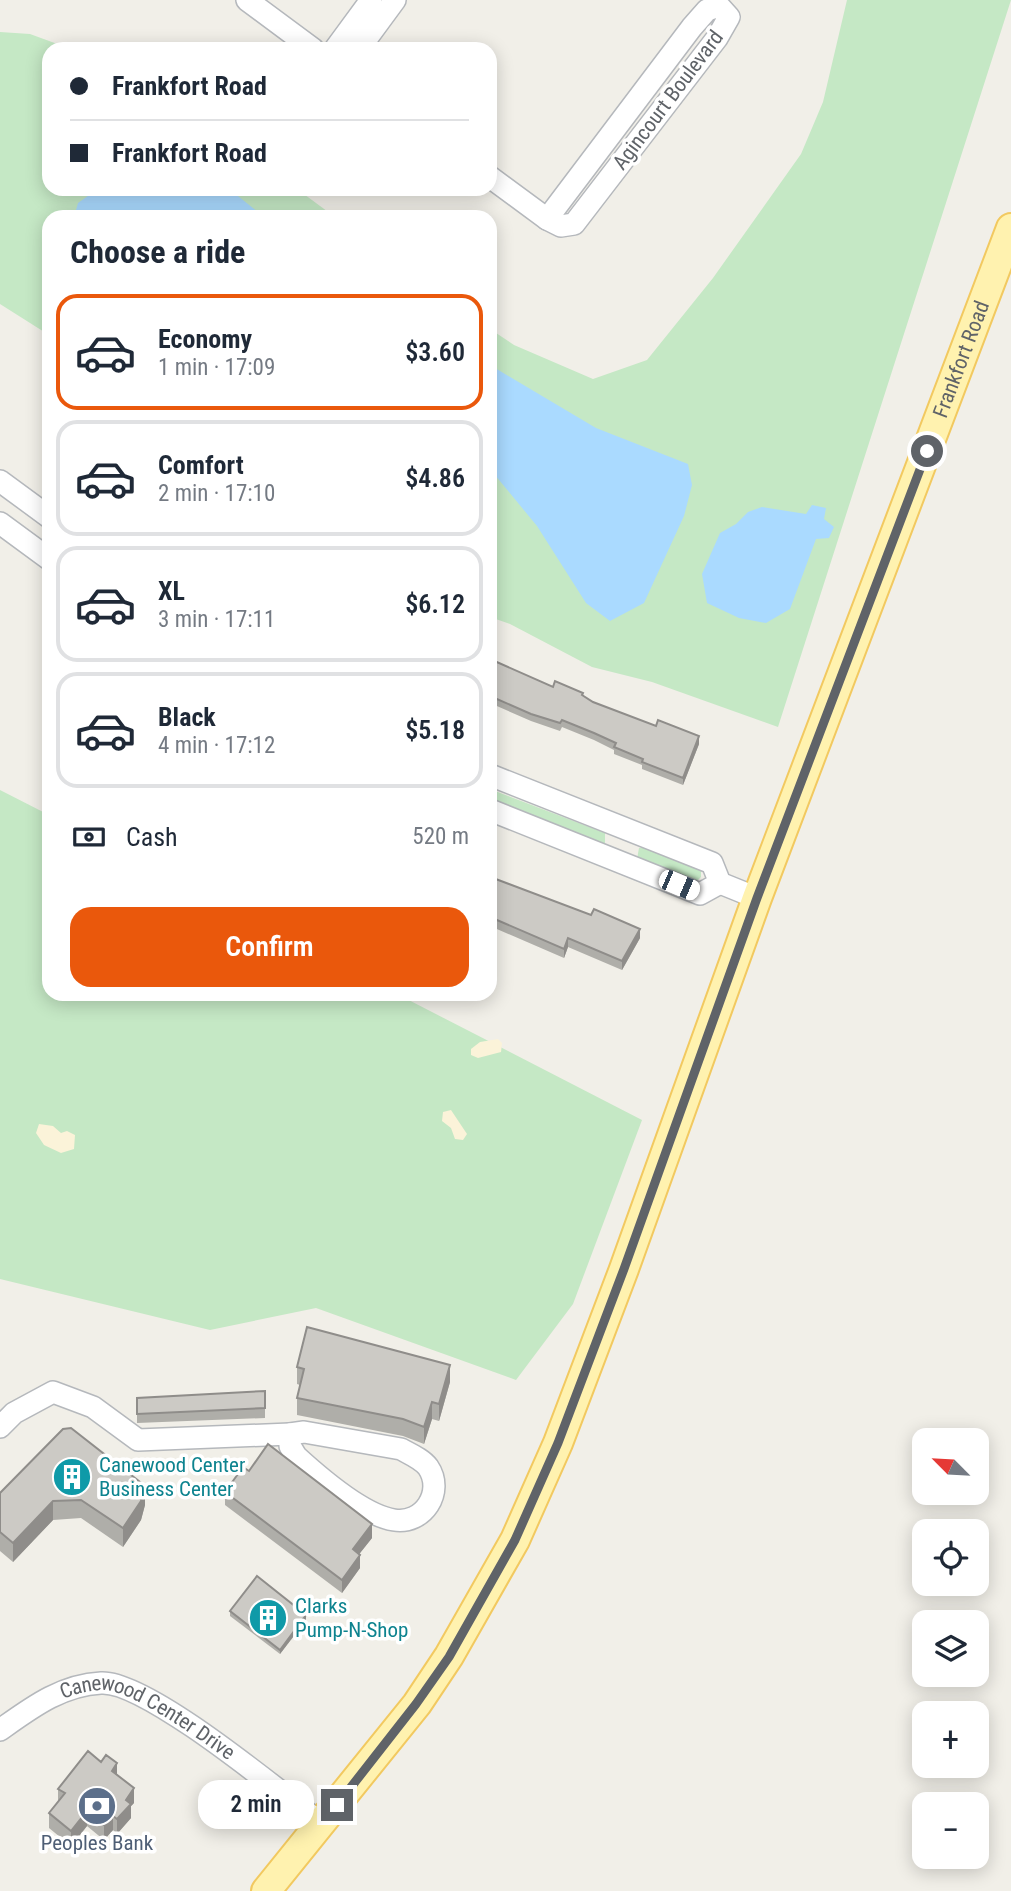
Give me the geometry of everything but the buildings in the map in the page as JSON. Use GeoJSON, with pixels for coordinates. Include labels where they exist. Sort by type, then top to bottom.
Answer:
{"type":"FeatureCollection","features":[{"type":"Feature","properties":{"kind":"main road","name":"Frankfort Road"},"geometry":{"type":"LineString","coordinates":[[266,1891],[322,1824],[436,1675],[515,1540],[558,1443],[624,1269],[757,898],[1011,228]]}},
{"type":"Feature","properties":{"kind":"street"},"geometry":{"type":"LineString","coordinates":[[247,0],[304,42]]}},
{"type":"Feature","properties":{"kind":"street"},"geometry":{"type":"LineString","coordinates":[[340,42],[371,0]]}},
{"type":"Feature","properties":{"kind":"street"},"geometry":{"type":"LineString","coordinates":[[364,42],[395,0]]}},
{"type":"Feature","properties":{"kind":"street","name":"Agincourt Boulevard"},"geometry":{"type":"LineString","coordinates":[[719,6],[727,12],[726,23],[717,38],[574,224],[561,226],[547,219],[702,14],[719,6]]}},
{"type":"Feature","properties":{"kind":"street"},"geometry":{"type":"LineString","coordinates":[[497,182],[547,219]]}},
{"type":"Feature","properties":{"kind":"street"},"geometry":{"type":"LineString","coordinates":[[0,481],[42,512]]}},
{"type":"Feature","properties":{"kind":"street"},"geometry":{"type":"LineString","coordinates":[[0,523],[42,554]]}},
{"type":"Feature","properties":{"kind":"street"},"geometry":{"type":"LineString","coordinates":[[497,778],[712,863],[720,883],[757,898]]}},
{"type":"Feature","properties":{"kind":"street"},"geometry":{"type":"LineString","coordinates":[[497,813],[700,894],[720,883]]}},
{"type":"Feature","properties":{"kind":"street"},"geometry":{"type":"LineString","coordinates":[[0,1427],[14,1413],[52,1392],[93,1408],[138,1440],[290,1434],[317,1433],[401,1449],[427,1465],[433,1477],[434,1493],[429,1505],[408,1520],[395,1521],[368,1510],[296,1456],[290,1446],[290,1434]]}},
{"type":"Feature","properties":{"kind":"street","name":"Canewood Center Drive"},"geometry":{"type":"LineString","coordinates":[[0,1730],[48,1696],[103,1682],[162,1704],[322,1824]]}},
{"type":"Feature","properties":{"kind":"green space"},"geometry":{"type":"Polygon","coordinates":[[[847,0],[1011,0],[778,727],[652,682],[592,667],[497,619],[497,334],[514,345],[593,379],[647,360],[713,278],[801,154],[823,102],[847,0]]]}},
{"type":"Feature","properties":{"kind":"green space"},"geometry":{"type":"Polygon","coordinates":[[[0,32],[30,34],[52,42],[42,42],[42,196],[306,196],[326,210],[42,210],[42,331],[0,304],[0,32]]]}},
{"type":"Feature","properties":{"kind":"green space"},"geometry":{"type":"Polygon","coordinates":[[[0,790],[42,811],[42,1001],[411,1001],[642,1120],[573,1304],[516,1380],[316,1308],[210,1330],[0,1279],[0,790]]]}},
{"type":"Feature","properties":{"kind":"green space"},"geometry":{"type":"Polygon","coordinates":[[[497,792],[605,833],[605,844],[600,845],[497,807],[497,792]]]}},
{"type":"Feature","properties":{"kind":"green space"},"geometry":{"type":"Polygon","coordinates":[[[645,847],[701,870],[701,877],[696,882],[637,859],[639,848],[645,847]]]}},
{"type":"Feature","properties":{"kind":"sand"},"geometry":{"type":"Polygon","coordinates":[[[498,1039],[502,1043],[501,1052],[478,1058],[471,1055],[471,1049],[480,1042],[498,1039]]]}},
{"type":"Feature","properties":{"kind":"sand"},"geometry":{"type":"Polygon","coordinates":[[[451,1110],[467,1134],[463,1140],[455,1139],[451,1128],[442,1121],[443,1112],[451,1110]]]}},
{"type":"Feature","properties":{"kind":"sand"},"geometry":{"type":"Polygon","coordinates":[[[39,1124],[53,1126],[61,1133],[67,1131],[75,1135],[74,1149],[61,1153],[44,1145],[36,1133],[39,1124]]]}},
{"type":"Feature","properties":{"kind":"water"},"geometry":{"type":"Polygon","coordinates":[[[88,196],[238,196],[255,210],[76,210],[78,203],[88,196]]]}},
{"type":"Feature","properties":{"kind":"water"},"geometry":{"type":"Polygon","coordinates":[[[497,369],[596,428],[688,464],[692,485],[684,516],[644,603],[610,621],[586,603],[537,526],[497,477],[497,369]]]}},
{"type":"Feature","properties":{"kind":"water"},"geometry":{"type":"Polygon","coordinates":[[[812,505],[826,508],[824,519],[834,527],[829,538],[816,539],[790,609],[766,623],[739,618],[707,603],[702,574],[720,533],[736,524],[748,512],[762,507],[806,514],[812,505]]]}},
{"type":"Feature","properties":{"kind":"place","name":"Canewood Center Business Center"},"geometry":{"type":"Point","coordinates":[72,1477]}},
{"type":"Feature","properties":{"kind":"place","name":"Clarks Pump-N-Shop"},"geometry":{"type":"Point","coordinates":[268,1618]}},
{"type":"Feature","properties":{"kind":"place","name":"Peoples Bank"},"geometry":{"type":"Point","coordinates":[97,1806]}},
{"type":"Feature","properties":{"kind":"route"},"geometry":{"type":"LineString","coordinates":[[337,1805],[449,1657],[515,1540],[558,1443],[624,1269],[757,898],[927,451]]}}]}
